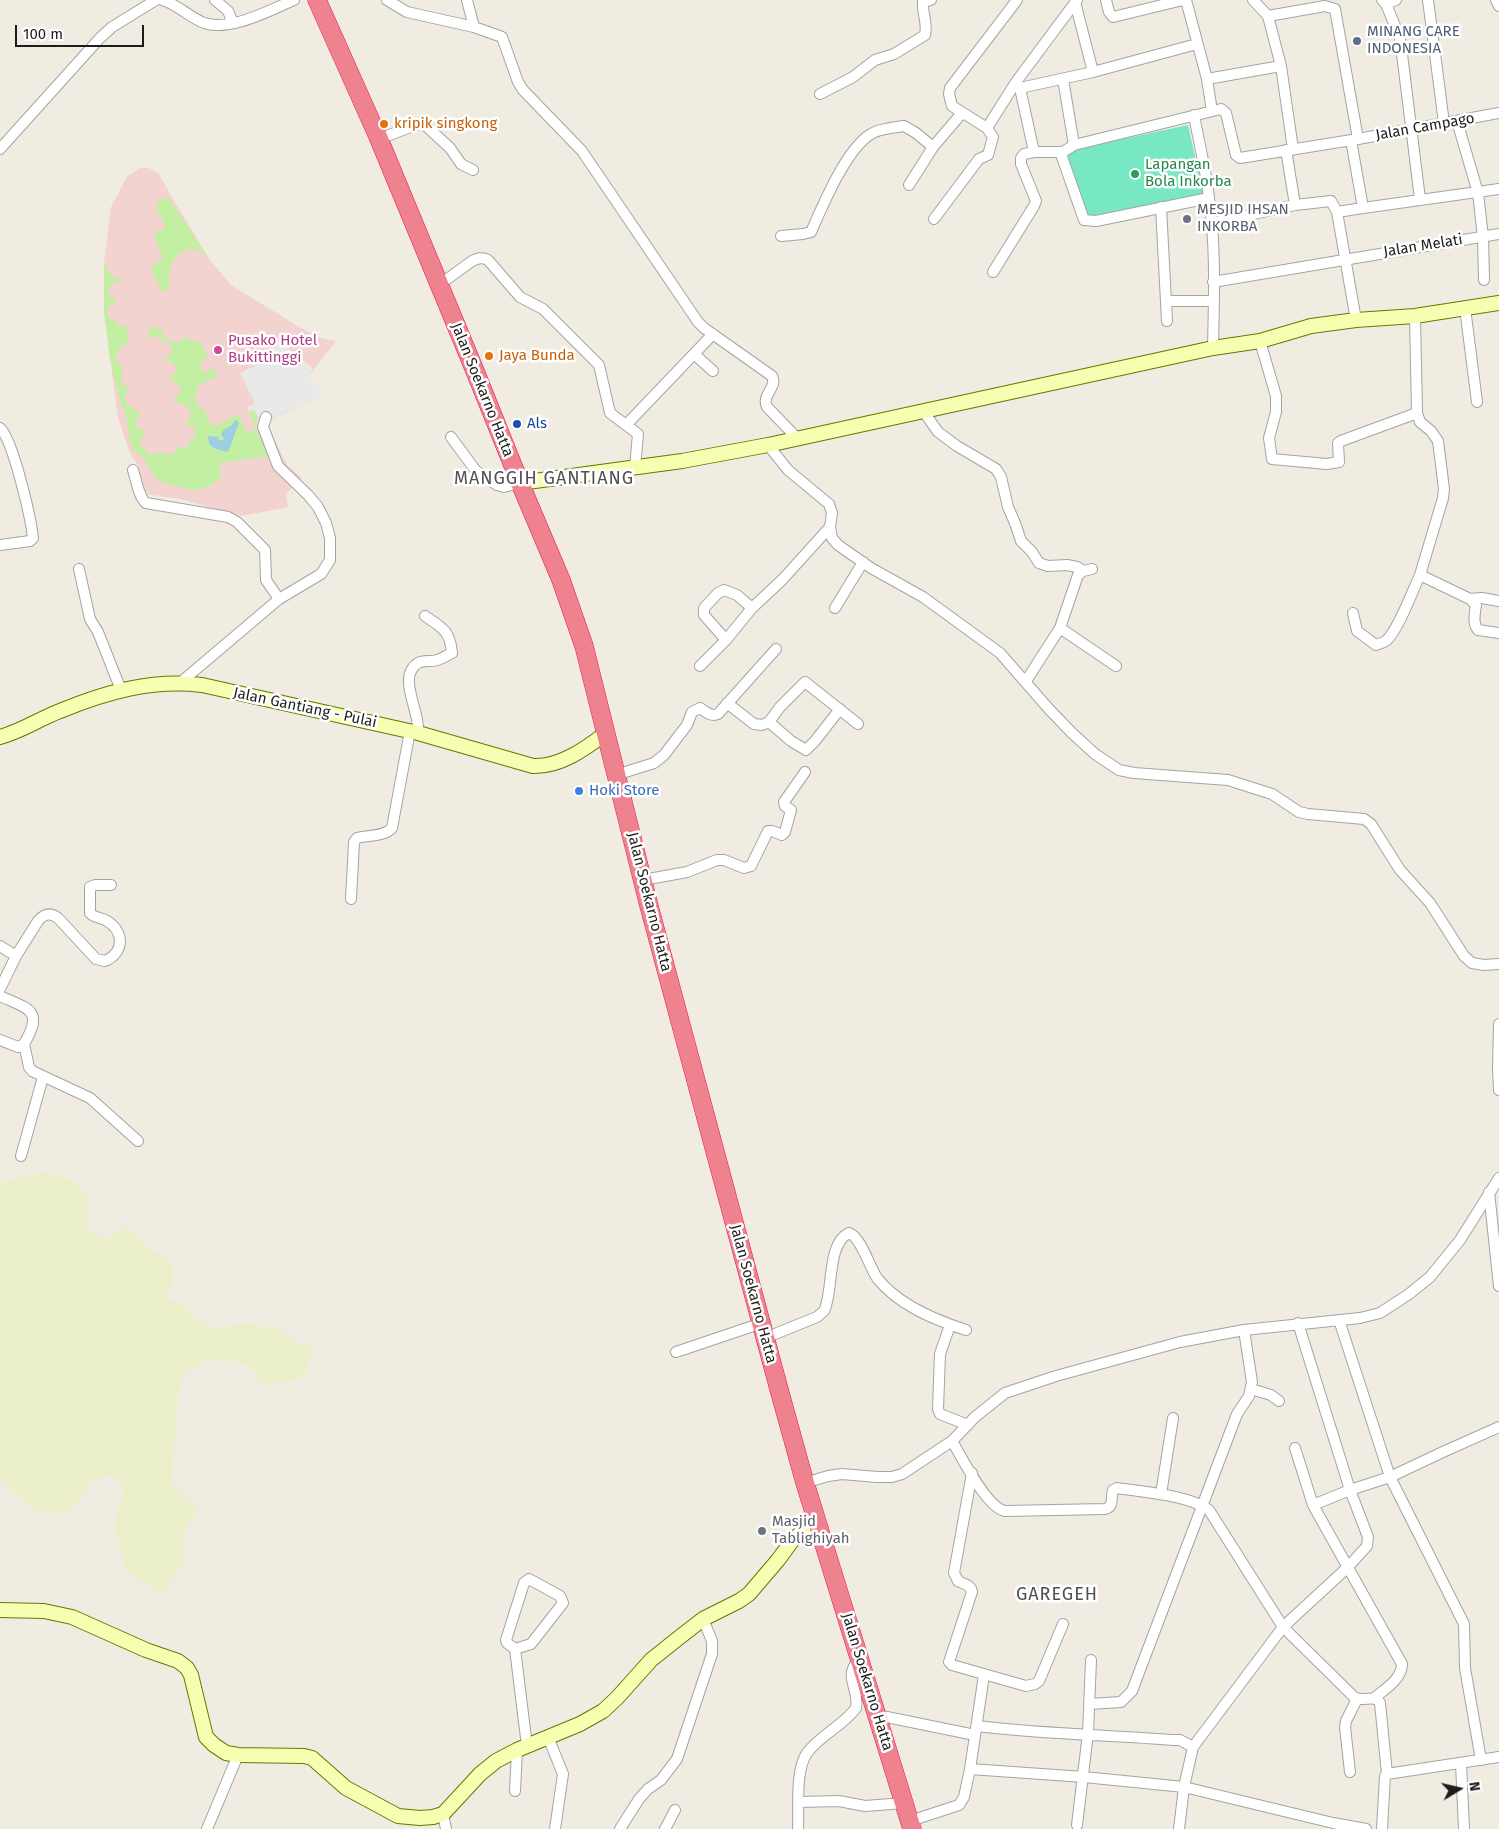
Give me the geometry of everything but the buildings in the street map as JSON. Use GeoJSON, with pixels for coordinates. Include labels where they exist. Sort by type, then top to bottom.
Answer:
{"type":"FeatureCollection","features":[{"type":"Feature","properties":{"kind":"highway","name":"Jalan Soekarno Hatta"},"geometry":{"type":"LineString","coordinates":[[317,0],[379,139],[561,580],[582,638],[643,880],[806,1483],[911,1825]]}},
{"type":"Feature","properties":{"kind":"street"},"geometry":{"type":"LineString","coordinates":[[0,149],[100,38],[112,27],[156,0]]}},
{"type":"Feature","properties":{"kind":"street"},"geometry":{"type":"LineString","coordinates":[[162,0],[203,22],[213,25],[233,23],[294,0]]}},
{"type":"Feature","properties":{"kind":"street"},"geometry":{"type":"LineString","coordinates":[[215,0],[228,11],[233,23]]}},
{"type":"Feature","properties":{"kind":"street"},"geometry":{"type":"LineString","coordinates":[[388,0],[407,12],[474,27],[502,37],[518,82],[523,90],[582,151],[698,322],[772,376],[774,380],[765,398],[766,407],[798,439]]}},
{"type":"Feature","properties":{"kind":"street"},"geometry":{"type":"LineString","coordinates":[[467,0],[474,27]]}},
{"type":"Feature","properties":{"kind":"street"},"geometry":{"type":"LineString","coordinates":[[820,94],[852,77],[875,60],[894,54],[925,34],[926,29],[922,13],[923,2],[931,0]]}},
{"type":"Feature","properties":{"kind":"street"},"geometry":{"type":"LineString","coordinates":[[934,219],[979,159],[988,155],[993,136],[987,128],[952,106],[949,94],[953,82],[1017,0]]}},
{"type":"Feature","properties":{"kind":"street"},"geometry":{"type":"LineString","coordinates":[[993,272],[1036,201],[1021,164],[1021,158],[1024,154],[1063,152],[1074,145],[1212,111],[1207,79],[1185,0],[1113,16],[1109,12],[1106,0]]}},
{"type":"Feature","properties":{"kind":"street"},"geometry":{"type":"LineString","coordinates":[[1253,0],[1268,16],[1281,66],[1295,205]]}},
{"type":"Feature","properties":{"kind":"street"},"geometry":{"type":"LineString","coordinates":[[1428,0],[1444,123]]}},
{"type":"Feature","properties":{"kind":"street"},"geometry":{"type":"LineString","coordinates":[[1496,0],[1499,6]]}},
{"type":"Feature","properties":{"kind":"street"},"geometry":{"type":"LineString","coordinates":[[987,128],[1076,1]]}},
{"type":"Feature","properties":{"kind":"street"},"geometry":{"type":"LineString","coordinates":[[1076,1],[1093,72]]}},
{"type":"Feature","properties":{"kind":"street"},"geometry":{"type":"LineString","coordinates":[[1388,1],[1400,38],[1420,199]]}},
{"type":"Feature","properties":{"kind":"street"},"geometry":{"type":"LineString","coordinates":[[1268,16],[1324,3],[1336,12],[1364,208]]}},
{"type":"Feature","properties":{"kind":"street"},"geometry":{"type":"LineString","coordinates":[[1018,85],[1063,79],[1197,44]]}},
{"type":"Feature","properties":{"kind":"street"},"geometry":{"type":"LineString","coordinates":[[1207,79],[1281,66]]}},
{"type":"Feature","properties":{"kind":"street"},"geometry":{"type":"LineString","coordinates":[[1063,79],[1074,145]]}},
{"type":"Feature","properties":{"kind":"street"},"geometry":{"type":"LineString","coordinates":[[1018,85],[1034,152]]}},
{"type":"Feature","properties":{"kind":"street","name":"Jalan Campago"},"geometry":{"type":"LineString","coordinates":[[1212,111],[1221,108],[1226,113],[1238,157],[1354,140],[1499,113]]}},
{"type":"Feature","properties":{"kind":"street"},"geometry":{"type":"LineString","coordinates":[[909,185],[933,147],[962,113]]}},
{"type":"Feature","properties":{"kind":"street"},"geometry":{"type":"LineString","coordinates":[[1194,115],[1212,223],[1213,348]]}},
{"type":"Feature","properties":{"kind":"street"},"geometry":{"type":"LineString","coordinates":[[1458,121],[1478,193],[1483,237],[1484,280]]}},
{"type":"Feature","properties":{"kind":"street"},"geometry":{"type":"LineString","coordinates":[[379,139],[421,123],[450,148],[461,164],[473,170]]}},
{"type":"Feature","properties":{"kind":"street"},"geometry":{"type":"LineString","coordinates":[[781,236],[811,232],[834,180],[859,144],[872,133],[904,126],[933,147]]}},
{"type":"Feature","properties":{"kind":"street"},"geometry":{"type":"LineString","coordinates":[[1063,152],[1062,157],[1084,220],[1096,221],[1209,198]]}},
{"type":"Feature","properties":{"kind":"street"},"geometry":{"type":"LineString","coordinates":[[1337,212],[1499,189]]}},
{"type":"Feature","properties":{"kind":"street"},"geometry":{"type":"LineString","coordinates":[[1212,223],[1295,205],[1331,201],[1337,212],[1347,259],[1356,320]]}},
{"type":"Feature","properties":{"kind":"street"},"geometry":{"type":"LineString","coordinates":[[1161,207],[1168,321]]}},
{"type":"Feature","properties":{"kind":"street","name":"Jalan Melati"},"geometry":{"type":"LineString","coordinates":[[1213,282],[1499,234]]}},
{"type":"Feature","properties":{"kind":"street"},"geometry":{"type":"LineString","coordinates":[[439,285],[476,258],[485,258],[520,297],[543,309],[602,370],[610,413],[638,434],[635,467]]}},
{"type":"Feature","properties":{"kind":"street"},"geometry":{"type":"LineString","coordinates":[[1166,301],[1214,301]]}},
{"type":"Feature","properties":{"kind":"street"},"geometry":{"type":"LineString","coordinates":[[451,437],[476,471],[497,486],[504,487],[768,445],[1213,348],[1260,341],[1311,326],[1356,320],[1415,316],[1499,303],[1499,307]]}},
{"type":"Feature","properties":{"kind":"street"},"geometry":{"type":"LineString","coordinates":[[1465,308],[1477,402]]}},
{"type":"Feature","properties":{"kind":"street"},"geometry":{"type":"LineString","coordinates":[[1353,613],[1357,631],[1376,645],[1389,638],[1420,575],[1443,498],[1444,489],[1438,441],[1431,431],[1420,422],[1417,413],[1415,316]]}},
{"type":"Feature","properties":{"kind":"street"},"geometry":{"type":"LineString","coordinates":[[626,425],[713,334]]}},
{"type":"Feature","properties":{"kind":"street"},"geometry":{"type":"LineString","coordinates":[[1260,341],[1276,396],[1276,412],[1269,438],[1272,459],[1327,464],[1339,462],[1338,443],[1341,441],[1417,413]]}},
{"type":"Feature","properties":{"kind":"street"},"geometry":{"type":"LineString","coordinates":[[694,354],[713,371]]}},
{"type":"Feature","properties":{"kind":"street"},"geometry":{"type":"LineString","coordinates":[[924,412],[938,432],[957,446],[996,469],[1001,477],[1008,507],[1021,541],[1032,552],[1039,563],[1048,566],[1067,565],[1087,570],[1078,575],[1060,628],[1026,681]]}},
{"type":"Feature","properties":{"kind":"street"},"geometry":{"type":"LineString","coordinates":[[181,682],[279,599],[321,574],[330,560],[330,538],[326,523],[318,507],[308,495],[278,466],[263,427],[266,417]]}},
{"type":"Feature","properties":{"kind":"street"},"geometry":{"type":"LineString","coordinates":[[0,428],[9,445],[22,485],[33,538],[30,541],[0,545]]}},
{"type":"Feature","properties":{"kind":"street"},"geometry":{"type":"LineString","coordinates":[[768,445],[788,470],[829,504],[832,513],[830,527],[832,538],[838,545],[871,568],[923,597],[1000,653],[1072,733],[1095,754],[1120,770],[1134,773],[1228,780],[1272,794],[1299,812],[1364,819],[1370,824],[1400,870],[1430,903],[1464,956],[1472,963],[1484,965],[1499,964]]}},
{"type":"Feature","properties":{"kind":"street"},"geometry":{"type":"LineString","coordinates":[[133,470],[137,478],[141,498],[146,503],[228,517],[237,522],[265,550],[266,580],[279,599]]}},
{"type":"Feature","properties":{"kind":"street"},"geometry":{"type":"LineString","coordinates":[[700,666],[726,640],[752,608],[782,580],[830,527]]}},
{"type":"Feature","properties":{"kind":"street"},"geometry":{"type":"LineString","coordinates":[[834,608],[863,562]]}},
{"type":"Feature","properties":{"kind":"street"},"geometry":{"type":"LineString","coordinates":[[80,569],[90,619],[98,632],[121,690]]}},
{"type":"Feature","properties":{"kind":"street"},"geometry":{"type":"LineString","coordinates":[[1420,575],[1470,599],[1476,605],[1474,622],[1476,628],[1499,633]]}},
{"type":"Feature","properties":{"kind":"street"},"geometry":{"type":"LineString","coordinates":[[726,640],[704,615],[704,608],[718,593],[724,590],[737,595],[752,608]]}},
{"type":"Feature","properties":{"kind":"street"},"geometry":{"type":"LineString","coordinates":[[1470,599],[1482,598],[1499,601]]}},
{"type":"Feature","properties":{"kind":"street"},"geometry":{"type":"LineString","coordinates":[[351,899],[354,842],[357,838],[389,832],[392,828],[418,714],[408,683],[412,670],[419,662],[437,660],[452,653],[445,630],[425,616]]}},
{"type":"Feature","properties":{"kind":"street"},"geometry":{"type":"LineString","coordinates":[[1060,628],[1116,666]]}},
{"type":"Feature","properties":{"kind":"street"},"geometry":{"type":"LineString","coordinates":[[616,775],[654,763],[664,755],[688,725],[692,712],[696,709],[700,708],[708,714],[715,716],[718,714],[776,650]]}},
{"type":"Feature","properties":{"kind":"street","name":"Jalan Gantiang - Pulai"},"geometry":{"type":"LineString","coordinates":[[0,737],[14,733],[58,711],[97,696],[153,684],[181,682],[414,732],[523,764],[542,766],[575,754],[606,733]]}},
{"type":"Feature","properties":{"kind":"street"},"geometry":{"type":"LineString","coordinates":[[727,703],[754,724],[762,725],[769,722],[780,707],[805,682],[858,724]]}},
{"type":"Feature","properties":{"kind":"street"},"geometry":{"type":"LineString","coordinates":[[769,722],[790,741],[806,750],[816,742],[840,709]]}},
{"type":"Feature","properties":{"kind":"street"},"geometry":{"type":"LineString","coordinates":[[643,880],[687,872],[718,860],[724,860],[744,868],[751,866],[768,831],[770,830],[782,835],[785,832],[791,810],[784,802],[805,772]]}},
{"type":"Feature","properties":{"kind":"street"},"geometry":{"type":"LineString","coordinates":[[0,989],[16,956],[42,916],[52,914],[96,959],[105,961],[116,955],[120,944],[118,931],[106,920],[90,914],[90,887],[95,885],[111,885]]}},
{"type":"Feature","properties":{"kind":"street"},"geometry":{"type":"LineString","coordinates":[[0,946],[16,956]]}},
{"type":"Feature","properties":{"kind":"street"},"geometry":{"type":"LineString","coordinates":[[0,996],[27,1008],[33,1016],[33,1021],[24,1044],[29,1067],[32,1071],[90,1098],[138,1141]]}},
{"type":"Feature","properties":{"kind":"street"},"geometry":{"type":"LineString","coordinates":[[1499,1024],[1499,1090]]}},
{"type":"Feature","properties":{"kind":"street"},"geometry":{"type":"LineString","coordinates":[[0,1040],[18,1047],[24,1044]]}},
{"type":"Feature","properties":{"kind":"street"},"geometry":{"type":"LineString","coordinates":[[21,1156],[43,1077]]}},
{"type":"Feature","properties":{"kind":"street"},"geometry":{"type":"LineString","coordinates":[[806,1483],[842,1474],[892,1477],[902,1474],[952,1441],[1005,1393],[1024,1386],[1180,1342],[1244,1330],[1360,1318],[1380,1313],[1409,1294],[1430,1277],[1460,1240],[1499,1178]]}},
{"type":"Feature","properties":{"kind":"street"},"geometry":{"type":"LineString","coordinates":[[1489,1192],[1499,1286]]}},
{"type":"Feature","properties":{"kind":"street"},"geometry":{"type":"LineString","coordinates":[[676,1352],[817,1317],[824,1312],[835,1254],[840,1241],[849,1233],[858,1239],[867,1261],[877,1277],[902,1301],[950,1325],[966,1330]]}},
{"type":"Feature","properties":{"kind":"street"},"geometry":{"type":"LineString","coordinates":[[1339,1320],[1390,1477],[1464,1624],[1465,1668],[1481,1760]]}},
{"type":"Feature","properties":{"kind":"street"},"geometry":{"type":"LineString","coordinates":[[1179,1829],[1184,1787],[1193,1747],[1283,1626],[1348,1567],[1365,1550],[1368,1542],[1298,1323]]}},
{"type":"Feature","properties":{"kind":"street"},"geometry":{"type":"LineString","coordinates":[[950,1325],[940,1354],[938,1409],[940,1414],[968,1425]]}},
{"type":"Feature","properties":{"kind":"street"},"geometry":{"type":"LineString","coordinates":[[1090,1704],[1121,1702],[1132,1691],[1236,1414],[1251,1389],[1252,1382],[1244,1330]]}},
{"type":"Feature","properties":{"kind":"street"},"geometry":{"type":"LineString","coordinates":[[1251,1389],[1271,1395],[1279,1401]]}},
{"type":"Feature","properties":{"kind":"street"},"geometry":{"type":"LineString","coordinates":[[1162,1494],[1174,1418]]}},
{"type":"Feature","properties":{"kind":"street"},"geometry":{"type":"LineString","coordinates":[[1313,1504],[1390,1477],[1444,1451],[1499,1428]]}},
{"type":"Feature","properties":{"kind":"street"},"geometry":{"type":"LineString","coordinates":[[952,1441],[991,1503],[1000,1510],[1105,1509],[1110,1508],[1112,1504],[1111,1494],[1117,1488],[1162,1494],[1201,1504],[1209,1510],[1216,1520],[1283,1626],[1357,1699],[1374,1698],[1399,1676],[1402,1664],[1313,1504],[1295,1448]]}},
{"type":"Feature","properties":{"kind":"street"},"geometry":{"type":"LineString","coordinates":[[972,1473],[954,1573],[958,1581],[968,1585],[972,1592],[949,1662],[952,1665],[984,1675],[1026,1686],[1035,1684],[1039,1681],[1063,1624]]}},
{"type":"Feature","properties":{"kind":"street"},"geometry":{"type":"LineString","coordinates":[[0,1610],[44,1611],[72,1617],[138,1647],[178,1661],[187,1668],[191,1675],[206,1737],[226,1753],[238,1755],[304,1756],[312,1758],[346,1788],[398,1816],[434,1817],[444,1814],[480,1774],[496,1761],[580,1724],[603,1710],[617,1698],[651,1660],[703,1619],[740,1601],[749,1594],[792,1541],[802,1532],[818,1524]]}},
{"type":"Feature","properties":{"kind":"street"},"geometry":{"type":"LineString","coordinates":[[515,1649],[531,1644],[563,1603],[560,1596],[529,1579],[524,1583],[507,1636],[507,1643],[515,1649],[522,1748],[515,1791]]}},
{"type":"Feature","properties":{"kind":"street"},"geometry":{"type":"LineString","coordinates":[[620,1829],[639,1799],[648,1789],[661,1780],[677,1759],[712,1654],[712,1641],[703,1619]]}},
{"type":"Feature","properties":{"kind":"street"},"geometry":{"type":"LineString","coordinates":[[798,1829],[800,1775],[804,1759],[812,1748],[856,1708],[858,1701],[852,1670],[859,1657]]}},
{"type":"Feature","properties":{"kind":"street"},"geometry":{"type":"LineString","coordinates":[[1077,1825],[1088,1734],[1091,1660]]}},
{"type":"Feature","properties":{"kind":"street"},"geometry":{"type":"LineString","coordinates":[[911,1825],[958,1805],[964,1797],[984,1675]]}},
{"type":"Feature","properties":{"kind":"street"},"geometry":{"type":"LineString","coordinates":[[1374,1698],[1380,1703],[1387,1774],[1385,1776],[1384,1827],[1382,1829]]}},
{"type":"Feature","properties":{"kind":"street"},"geometry":{"type":"LineString","coordinates":[[1350,1772],[1345,1727],[1357,1699]]}},
{"type":"Feature","properties":{"kind":"street"},"geometry":{"type":"LineString","coordinates":[[877,1715],[976,1730],[1180,1740],[1193,1747]]}},
{"type":"Feature","properties":{"kind":"street"},"geometry":{"type":"LineString","coordinates":[[548,1737],[563,1774],[555,1829]]}},
{"type":"Feature","properties":{"kind":"street"},"geometry":{"type":"LineString","coordinates":[[207,1829],[238,1755]]}},
{"type":"Feature","properties":{"kind":"street"},"geometry":{"type":"LineString","coordinates":[[1387,1774],[1499,1757]]}},
{"type":"Feature","properties":{"kind":"street"},"geometry":{"type":"LineString","coordinates":[[1461,1764],[1464,1829]]}},
{"type":"Feature","properties":{"kind":"street"},"geometry":{"type":"LineString","coordinates":[[970,1769],[1084,1777],[1184,1787],[1332,1826],[1366,1829]]}},
{"type":"Feature","properties":{"kind":"street"},"geometry":{"type":"LineString","coordinates":[[799,1802],[839,1801],[865,1806],[904,1804]]}},
{"type":"Feature","properties":{"kind":"street"},"geometry":{"type":"LineString","coordinates":[[665,1829],[675,1810]]}},
{"type":"Feature","properties":{"kind":"street"},"geometry":{"type":"LineString","coordinates":[[444,1814],[446,1829]]}},
{"type":"Feature","properties":{"kind":"shaded area","name":"Pusako Hotel Bukittinggi"},"geometry":{"type":"Polygon","coordinates":[[[140,168],[149,168],[159,174],[210,260],[231,285],[301,328],[321,338],[336,341],[308,377],[323,394],[266,422],[287,465],[302,478],[286,494],[288,507],[241,516],[181,499],[144,494],[139,467],[130,453],[118,418],[104,312],[104,263],[111,207],[127,177],[140,168]]]}},
{"type":"Feature","properties":{"kind":"shaded area"},"geometry":{"type":"Polygon","coordinates":[[[279,341],[313,368],[308,377],[323,394],[266,421],[266,425],[256,429],[258,417],[254,410],[249,411],[247,407],[255,403],[240,373],[257,365],[262,355],[279,341]]]}},
{"type":"Feature","properties":{"kind":"green space","name":"Lapangan Bola Inkorba"},"geometry":{"type":"Polygon","coordinates":[[[1188,125],[1204,196],[1083,223],[1067,151],[1188,125]]]}},
{"type":"Feature","properties":{"kind":"green space"},"geometry":{"type":"Polygon","coordinates":[[[168,197],[210,260],[202,252],[194,249],[180,253],[170,268],[170,288],[162,292],[152,271],[154,270],[152,265],[164,259],[154,238],[156,237],[154,233],[166,228],[156,203],[168,197]]]}},
{"type":"Feature","properties":{"kind":"green space"},"geometry":{"type":"Polygon","coordinates":[[[104,263],[113,278],[119,278],[119,283],[113,283],[108,291],[112,299],[116,299],[116,304],[111,304],[107,312],[110,319],[116,319],[116,325],[126,325],[129,344],[120,346],[120,351],[117,351],[116,360],[120,366],[123,366],[124,371],[122,371],[121,380],[124,387],[128,386],[129,391],[125,392],[125,399],[129,406],[133,406],[134,412],[139,411],[140,416],[137,417],[135,423],[140,430],[144,430],[145,435],[142,436],[140,444],[147,450],[148,455],[162,452],[162,454],[170,455],[177,451],[176,449],[189,446],[189,441],[194,440],[195,431],[191,424],[186,425],[185,421],[190,420],[191,413],[187,405],[181,406],[180,402],[174,403],[173,398],[179,396],[180,388],[176,381],[170,382],[169,377],[174,376],[176,368],[171,361],[166,362],[165,357],[170,356],[172,348],[167,341],[161,342],[160,336],[150,338],[148,326],[161,330],[165,338],[176,343],[183,339],[183,337],[201,343],[208,358],[199,363],[204,373],[214,368],[217,376],[197,386],[198,396],[194,398],[199,408],[202,406],[213,427],[238,414],[247,433],[256,429],[268,456],[220,463],[221,476],[209,487],[193,490],[167,484],[155,477],[144,458],[134,451],[130,441],[126,416],[118,394],[110,359],[104,312],[104,263]]]}},
{"type":"Feature","properties":{"kind":"green space"},"geometry":{"type":"Polygon","coordinates":[[[252,409],[258,417],[256,429],[249,411],[252,409]]]}},
{"type":"Feature","properties":{"kind":"green space"},"geometry":{"type":"Polygon","coordinates":[[[47,1172],[76,1182],[86,1195],[88,1228],[105,1239],[128,1227],[148,1248],[169,1257],[174,1279],[166,1298],[183,1304],[192,1315],[211,1330],[245,1323],[280,1329],[298,1345],[312,1347],[306,1374],[296,1380],[263,1384],[247,1364],[212,1358],[184,1374],[179,1389],[171,1483],[199,1510],[186,1528],[182,1566],[160,1595],[126,1569],[114,1526],[125,1487],[110,1474],[93,1481],[67,1514],[34,1512],[0,1479],[0,1183],[47,1172]]]}},
{"type":"Feature","properties":{"kind":"water"},"geometry":{"type":"Polygon","coordinates":[[[236,419],[239,423],[228,452],[212,446],[208,441],[208,436],[218,437],[219,440],[223,440],[224,438],[221,435],[223,430],[231,426],[236,419]]]}},
{"type":"Feature","properties":{"kind":"place","name":"MINANG CARE INDONESIA"},"geometry":{"type":"Point","coordinates":[1357,41]}},
{"type":"Feature","properties":{"kind":"place","name":"kripik singkong"},"geometry":{"type":"Point","coordinates":[384,124]}},
{"type":"Feature","properties":{"kind":"place","name":"Lapangan Bola Inkorba"},"geometry":{"type":"Point","coordinates":[1135,174]}},
{"type":"Feature","properties":{"kind":"place","name":"MESJID IHSAN INKORBA"},"geometry":{"type":"Point","coordinates":[1187,219]}},
{"type":"Feature","properties":{"kind":"place","name":"Pusako Hotel Bukittinggi"},"geometry":{"type":"Point","coordinates":[218,350]}},
{"type":"Feature","properties":{"kind":"place","name":"Jaya Bunda"},"geometry":{"type":"Point","coordinates":[489,356]}},
{"type":"Feature","properties":{"kind":"place","name":"Als"},"geometry":{"type":"Point","coordinates":[517,424]}},
{"type":"Feature","properties":{"kind":"place","name":"Hoki Store"},"geometry":{"type":"Point","coordinates":[579,791]}},
{"type":"Feature","properties":{"kind":"place","name":"Masjid Tablighiyah"},"geometry":{"type":"Point","coordinates":[762,1531]}},
{"type":"Feature","properties":{"kind":"district","name":"MANGGIH GANTIANG"},"geometry":{"type":"Point","coordinates":[544,479]}},
{"type":"Feature","properties":{"kind":"district","name":"GAREGEH"},"geometry":{"type":"Point","coordinates":[1057,1595]}}]}
